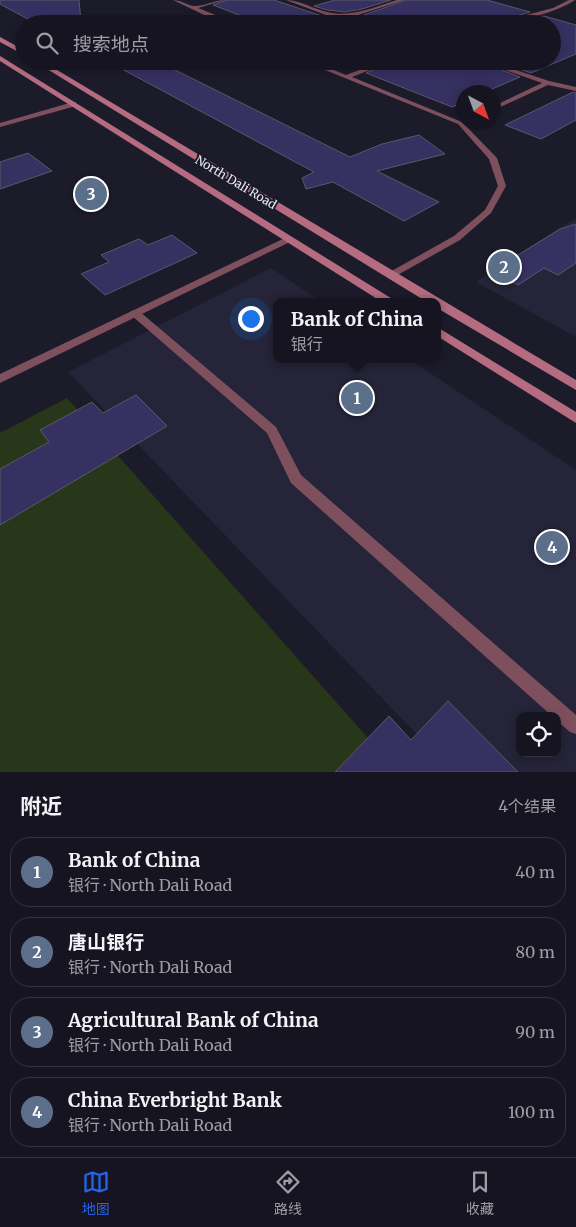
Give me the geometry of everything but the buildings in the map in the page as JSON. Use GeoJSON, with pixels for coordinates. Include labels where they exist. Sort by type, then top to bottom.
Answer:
{"type":"FeatureCollection","features":[{"type":"Feature","properties":{"kind":"main road"},"geometry":{"type":"LineString","coordinates":[[0,39],[15,48]]}},
{"type":"Feature","properties":{"kind":"main road","name":"North Dali Road"},"geometry":{"type":"LineString","coordinates":[[0,58],[15,67]]}},
{"type":"Feature","properties":{"kind":"main road","name":"North Dali Road"},"geometry":{"type":"LineString","coordinates":[[19,70],[384,298]]}},
{"type":"Feature","properties":{"kind":"main road","name":"North Dali Road"},"geometry":{"type":"LineString","coordinates":[[52,70],[429,298]]}},
{"type":"Feature","properties":{"kind":"main road","name":"North Dali Road"},"geometry":{"type":"LineString","coordinates":[[441,305],[576,386]]}},
{"type":"Feature","properties":{"kind":"main road"},"geometry":{"type":"LineString","coordinates":[[441,334],[576,418]]}},
{"type":"Feature","properties":{"kind":"street"},"geometry":{"type":"LineString","coordinates":[[0,125],[73,104]]}},
{"type":"Feature","properties":{"kind":"street"},"geometry":{"type":"LineString","coordinates":[[0,379],[289,239]]}},
{"type":"Feature","properties":{"kind":"lane"},"geometry":{"type":"LineString","coordinates":[[175,0],[210,15]]}},
{"type":"Feature","properties":{"kind":"lane"},"geometry":{"type":"LineString","coordinates":[[190,8],[223,0]]}},
{"type":"Feature","properties":{"kind":"lane"},"geometry":{"type":"LineString","coordinates":[[288,0],[328,14],[352,15],[402,0]]}},
{"type":"Feature","properties":{"kind":"lane"},"geometry":{"type":"LineString","coordinates":[[531,15],[555,9],[573,0]]}},
{"type":"Feature","properties":{"kind":"lane"},"geometry":{"type":"LineString","coordinates":[[328,70],[456,120]]}},
{"type":"Feature","properties":{"kind":"lane"},"geometry":{"type":"LineString","coordinates":[[346,77],[365,70]]}},
{"type":"Feature","properties":{"kind":"lane"},"geometry":{"type":"LineString","coordinates":[[509,70],[547,83],[576,89]]}},
{"type":"Feature","properties":{"kind":"lane"},"geometry":{"type":"LineString","coordinates":[[501,105],[547,83]]}},
{"type":"Feature","properties":{"kind":"lane"},"geometry":{"type":"LineString","coordinates":[[390,275],[457,238],[488,211],[502,186],[494,158],[469,130]]}},
{"type":"Feature","properties":{"kind":"lane"},"geometry":{"type":"LineString","coordinates":[[136,313],[272,430],[296,479],[576,726]]}},
{"type":"Feature","properties":{"kind":"shaded area"},"geometry":{"type":"Polygon","coordinates":[[[576,218],[576,337],[476,282],[576,218]]]}},
{"type":"Feature","properties":{"kind":"shaded area"},"geometry":{"type":"Polygon","coordinates":[[[271,268],[316,298],[273,298],[273,363],[415,363],[576,470],[576,772],[453,772],[68,372],[271,268]]]}},
{"type":"Feature","properties":{"kind":"green space"},"geometry":{"type":"Polygon","coordinates":[[[67,398],[398,772],[0,772],[0,433],[67,398]]]}},
{"type":"Feature","properties":{"kind":"place","name":"Agricultural Bank of China"},"geometry":{"type":"Point","coordinates":[91,194]}},
{"type":"Feature","properties":{"kind":"place","name":"唐山银行"},"geometry":{"type":"Point","coordinates":[504,267]}},
{"type":"Feature","properties":{"kind":"place","name":"Bank of China"},"geometry":{"type":"Point","coordinates":[357,398]}},
{"type":"Feature","properties":{"kind":"place","name":"China Everbright Bank"},"geometry":{"type":"Point","coordinates":[552,547]}}]}
